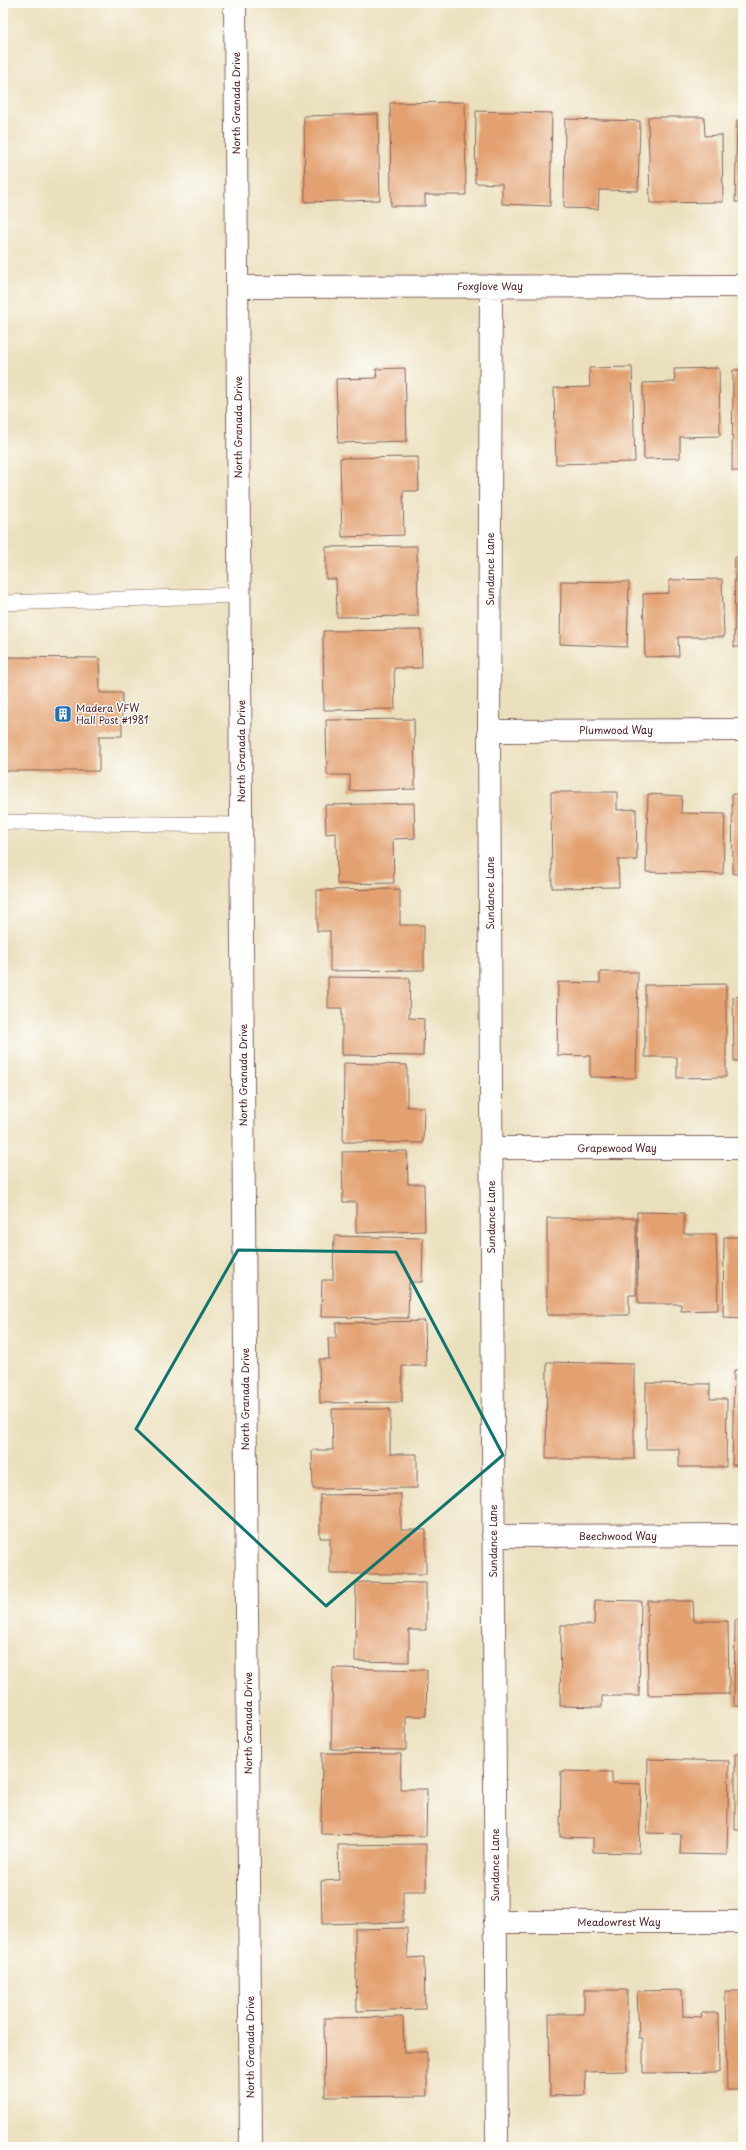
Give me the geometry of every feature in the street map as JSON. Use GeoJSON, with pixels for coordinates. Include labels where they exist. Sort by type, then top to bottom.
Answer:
{"type":"FeatureCollection","features":[{"type":"Feature","properties":{"kind":"street","name":"North Granada Drive"},"geometry":{"type":"LineString","coordinates":[[235,3],[250,2147]]}},
{"type":"Feature","properties":{"kind":"street","name":"Sundance Lane"},"geometry":{"type":"LineString","coordinates":[[491,286],[489,731],[492,1536],[497,2147]]}},
{"type":"Feature","properties":{"kind":"street","name":"Foxglove Way"},"geometry":{"type":"LineString","coordinates":[[237,287],[743,286]]}},
{"type":"Feature","properties":{"kind":"street","name":"Plumwood Way"},"geometry":{"type":"LineString","coordinates":[[489,731],[743,730]]}},
{"type":"Feature","properties":{"kind":"street","name":"Grapewood Way"},"geometry":{"type":"LineString","coordinates":[[491,1148],[743,1148]]}},
{"type":"Feature","properties":{"kind":"street","name":"Beechwood Way"},"geometry":{"type":"LineString","coordinates":[[492,1536],[743,1535]]}},
{"type":"Feature","properties":{"kind":"street","name":"Meadowrest Way"},"geometry":{"type":"LineString","coordinates":[[495,1922],[743,1922]]}},
{"type":"Feature","properties":{"kind":"lane"},"geometry":{"type":"LineString","coordinates":[[3,602],[240,595]]}},
{"type":"Feature","properties":{"kind":"lane"},"geometry":{"type":"LineString","coordinates":[[3,822],[241,825]]}},
{"type":"Feature","properties":{"kind":"highlighted area"},"geometry":{"type":"Polygon","coordinates":[[[238,1250],[396,1252],[503,1455],[326,1606],[136,1429],[238,1250]]]}},
{"type":"Feature","properties":{"kind":"building"},"geometry":{"type":"Polygon","coordinates":[[[465,102],[466,195],[425,195],[425,206],[391,206],[390,103],[465,102]]]}},
{"type":"Feature","properties":{"kind":"building"},"geometry":{"type":"Polygon","coordinates":[[[476,111],[552,113],[550,206],[502,204],[502,184],[475,183],[476,111]]]}},
{"type":"Feature","properties":{"kind":"building"},"geometry":{"type":"Polygon","coordinates":[[[378,114],[380,200],[305,202],[304,116],[378,114]]]}},
{"type":"Feature","properties":{"kind":"building"},"geometry":{"type":"Polygon","coordinates":[[[648,117],[704,117],[705,136],[722,135],[723,202],[650,203],[648,117]]]}},
{"type":"Feature","properties":{"kind":"building"},"geometry":{"type":"Polygon","coordinates":[[[565,119],[640,121],[638,191],[599,190],[598,209],[564,208],[565,119]]]}},
{"type":"Feature","properties":{"kind":"building"},"geometry":{"type":"Polygon","coordinates":[[[737,120],[743,120],[743,202],[735,202],[737,120]]]}},
{"type":"Feature","properties":{"kind":"building"},"geometry":{"type":"Polygon","coordinates":[[[632,367],[635,462],[556,464],[554,388],[590,387],[589,368],[632,367]]]}},
{"type":"Feature","properties":{"kind":"building"},"geometry":{"type":"Polygon","coordinates":[[[405,368],[407,441],[338,443],[336,379],[377,378],[376,369],[405,368]]]}},
{"type":"Feature","properties":{"kind":"building"},"geometry":{"type":"Polygon","coordinates":[[[719,368],[720,436],[680,437],[680,458],[644,459],[643,383],[675,382],[674,369],[719,368]]]}},
{"type":"Feature","properties":{"kind":"building"},"geometry":{"type":"Polygon","coordinates":[[[733,370],[743,370],[743,471],[732,471],[733,370]]]}},
{"type":"Feature","properties":{"kind":"building"},"geometry":{"type":"Polygon","coordinates":[[[418,457],[419,491],[403,491],[404,535],[342,537],[340,458],[418,457]]]}},
{"type":"Feature","properties":{"kind":"building"},"geometry":{"type":"Polygon","coordinates":[[[417,546],[418,616],[337,617],[336,579],[326,579],[326,547],[417,546]]]}},
{"type":"Feature","properties":{"kind":"building"},"geometry":{"type":"Polygon","coordinates":[[[735,557],[743,557],[743,647],[734,647],[735,557]]]}},
{"type":"Feature","properties":{"kind":"building"},"geometry":{"type":"Polygon","coordinates":[[[722,579],[724,637],[678,637],[679,656],[645,657],[643,594],[669,593],[669,580],[722,579]]]}},
{"type":"Feature","properties":{"kind":"building"},"geometry":{"type":"Polygon","coordinates":[[[561,581],[629,582],[627,647],[560,644],[561,581]]]}},
{"type":"Feature","properties":{"kind":"building"},"geometry":{"type":"Polygon","coordinates":[[[421,630],[422,668],[394,668],[395,709],[324,710],[323,631],[421,630]]]}},
{"type":"Feature","properties":{"kind":"building","name":"Madera VFW Hall Post #1981"},"geometry":{"type":"Polygon","coordinates":[[[3,657],[99,658],[100,693],[122,693],[122,736],[99,736],[99,771],[3,771],[3,657]]]}},
{"type":"Feature","properties":{"kind":"building"},"geometry":{"type":"Polygon","coordinates":[[[414,719],[415,789],[350,791],[350,775],[327,775],[326,720],[414,719]]]}},
{"type":"Feature","properties":{"kind":"building"},"geometry":{"type":"Polygon","coordinates":[[[551,792],[617,792],[617,810],[636,809],[637,860],[618,860],[619,887],[552,888],[551,792]]]}},
{"type":"Feature","properties":{"kind":"building"},"geometry":{"type":"Polygon","coordinates":[[[648,794],[682,796],[681,813],[725,814],[723,874],[646,872],[648,794]]]}},
{"type":"Feature","properties":{"kind":"building"},"geometry":{"type":"Polygon","coordinates":[[[732,794],[743,794],[743,874],[733,874],[732,794]]]}},
{"type":"Feature","properties":{"kind":"building"},"geometry":{"type":"Polygon","coordinates":[[[414,803],[415,838],[393,839],[394,883],[337,884],[336,833],[326,834],[325,805],[414,803]]]}},
{"type":"Feature","properties":{"kind":"building"},"geometry":{"type":"Polygon","coordinates":[[[400,889],[400,925],[424,925],[424,970],[330,971],[330,931],[317,931],[317,890],[400,889]]]}},
{"type":"Feature","properties":{"kind":"building"},"geometry":{"type":"Polygon","coordinates":[[[600,972],[638,972],[636,1078],[590,1077],[590,1056],[557,1055],[558,982],[600,983],[600,972]]]}},
{"type":"Feature","properties":{"kind":"building"},"geometry":{"type":"Polygon","coordinates":[[[328,977],[410,978],[409,1018],[424,1019],[423,1056],[342,1055],[342,1008],[328,1008],[328,977]]]}},
{"type":"Feature","properties":{"kind":"building"},"geometry":{"type":"Polygon","coordinates":[[[726,984],[726,1077],[677,1078],[677,1057],[645,1057],[645,985],[726,984]]]}},
{"type":"Feature","properties":{"kind":"building"},"geometry":{"type":"Polygon","coordinates":[[[743,996],[743,1061],[734,1061],[733,997],[743,996]]]}},
{"type":"Feature","properties":{"kind":"building"},"geometry":{"type":"Polygon","coordinates":[[[344,1063],[407,1065],[407,1107],[424,1107],[423,1143],[343,1142],[344,1063]]]}},
{"type":"Feature","properties":{"kind":"building"},"geometry":{"type":"Polygon","coordinates":[[[407,1151],[408,1184],[424,1184],[425,1231],[356,1233],[356,1202],[343,1202],[342,1152],[407,1151]]]}},
{"type":"Feature","properties":{"kind":"building"},"geometry":{"type":"Polygon","coordinates":[[[637,1212],[684,1213],[684,1234],[716,1234],[718,1310],[681,1311],[681,1304],[638,1304],[637,1212]]]}},
{"type":"Feature","properties":{"kind":"building"},"geometry":{"type":"Polygon","coordinates":[[[547,1218],[636,1218],[636,1295],[629,1295],[629,1315],[547,1315],[547,1218]]]}},
{"type":"Feature","properties":{"kind":"building"},"geometry":{"type":"Polygon","coordinates":[[[334,1236],[423,1238],[422,1282],[409,1282],[408,1318],[321,1317],[322,1280],[333,1280],[334,1236]]]}},
{"type":"Feature","properties":{"kind":"building"},"geometry":{"type":"Polygon","coordinates":[[[724,1237],[743,1237],[743,1318],[723,1317],[724,1237]]]}},
{"type":"Feature","properties":{"kind":"building"},"geometry":{"type":"Polygon","coordinates":[[[425,1321],[426,1366],[402,1366],[402,1402],[320,1403],[319,1359],[329,1359],[328,1338],[336,1338],[336,1323],[425,1321]]]}},
{"type":"Feature","properties":{"kind":"building"},"geometry":{"type":"Polygon","coordinates":[[[547,1362],[634,1364],[634,1459],[546,1459],[547,1362]]]}},
{"type":"Feature","properties":{"kind":"building"},"geometry":{"type":"Polygon","coordinates":[[[734,1370],[743,1370],[743,1465],[732,1465],[734,1370]]]}},
{"type":"Feature","properties":{"kind":"building"},"geometry":{"type":"Polygon","coordinates":[[[646,1383],[710,1384],[710,1399],[727,1399],[726,1467],[679,1467],[679,1449],[646,1449],[646,1383]]]}},
{"type":"Feature","properties":{"kind":"building"},"geometry":{"type":"Polygon","coordinates":[[[332,1409],[390,1409],[390,1454],[417,1454],[417,1488],[313,1489],[312,1450],[333,1450],[332,1409]]]}},
{"type":"Feature","properties":{"kind":"building"},"geometry":{"type":"Polygon","coordinates":[[[401,1494],[401,1530],[426,1530],[426,1574],[330,1574],[330,1538],[320,1538],[320,1495],[401,1494]]]}},
{"type":"Feature","properties":{"kind":"building"},"geometry":{"type":"Polygon","coordinates":[[[356,1582],[426,1583],[426,1630],[409,1630],[409,1662],[355,1661],[356,1582]]]}},
{"type":"Feature","properties":{"kind":"building"},"geometry":{"type":"Polygon","coordinates":[[[595,1600],[641,1601],[639,1696],[602,1696],[602,1707],[560,1706],[561,1625],[594,1625],[595,1600]]]}},
{"type":"Feature","properties":{"kind":"building"},"geometry":{"type":"Polygon","coordinates":[[[647,1601],[693,1601],[694,1621],[728,1621],[729,1694],[648,1695],[647,1601]]]}},
{"type":"Feature","properties":{"kind":"building"},"geometry":{"type":"Polygon","coordinates":[[[735,1620],[743,1620],[743,1706],[734,1706],[735,1620]]]}},
{"type":"Feature","properties":{"kind":"building"},"geometry":{"type":"Polygon","coordinates":[[[333,1668],[427,1670],[426,1716],[406,1716],[406,1750],[331,1749],[333,1668]]]}},
{"type":"Feature","properties":{"kind":"building"},"geometry":{"type":"Polygon","coordinates":[[[322,1753],[401,1754],[400,1789],[427,1789],[426,1836],[321,1834],[322,1753]]]}},
{"type":"Feature","properties":{"kind":"building"},"geometry":{"type":"Polygon","coordinates":[[[735,1754],[743,1754],[743,1830],[735,1830],[735,1754]]]}},
{"type":"Feature","properties":{"kind":"building"},"geometry":{"type":"Polygon","coordinates":[[[648,1759],[729,1761],[727,1855],[680,1854],[681,1834],[647,1833],[648,1759]]]}},
{"type":"Feature","properties":{"kind":"building"},"geometry":{"type":"Polygon","coordinates":[[[561,1771],[612,1772],[612,1783],[641,1784],[639,1853],[593,1852],[593,1838],[560,1837],[561,1771]]]}},
{"type":"Feature","properties":{"kind":"building"},"geometry":{"type":"Polygon","coordinates":[[[426,1844],[426,1891],[403,1891],[403,1922],[322,1924],[321,1881],[339,1880],[338,1845],[426,1844]]]}},
{"type":"Feature","properties":{"kind":"building"},"geometry":{"type":"Polygon","coordinates":[[[407,1928],[408,1958],[424,1957],[425,2009],[357,2011],[355,1929],[407,1928]]]}},
{"type":"Feature","properties":{"kind":"building"},"geometry":{"type":"Polygon","coordinates":[[[584,1990],[627,1990],[627,2071],[585,2072],[586,2095],[550,2096],[549,2014],[584,2014],[584,1990]]]}},
{"type":"Feature","properties":{"kind":"building"},"geometry":{"type":"Polygon","coordinates":[[[682,1990],[683,2016],[702,2017],[701,2013],[718,2013],[719,2072],[643,2073],[643,2038],[639,2038],[637,1991],[682,1990]]]}},
{"type":"Feature","properties":{"kind":"building"},"geometry":{"type":"Polygon","coordinates":[[[725,1991],[743,1991],[743,2090],[727,2090],[725,1991]]]}},
{"type":"Feature","properties":{"kind":"building"},"geometry":{"type":"Polygon","coordinates":[[[403,2017],[404,2052],[427,2052],[427,2096],[325,2097],[324,2018],[403,2017]]]}},
{"type":"Feature","properties":{"kind":"place","name":"Madera VFW Hall Post #1981"},"geometry":{"type":"Point","coordinates":[63,714]}}]}
